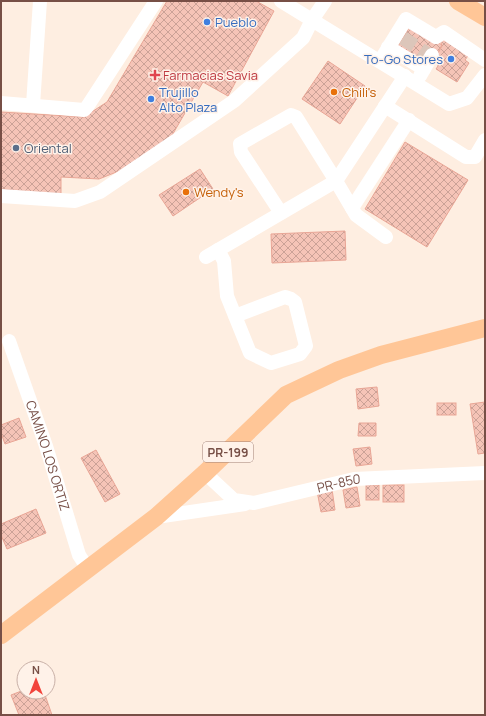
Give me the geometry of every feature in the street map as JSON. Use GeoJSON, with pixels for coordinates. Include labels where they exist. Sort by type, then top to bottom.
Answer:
{"type":"FeatureCollection","features":[{"type":"Feature","properties":{"kind":"main road"},"geometry":{"type":"LineString","coordinates":[[458,1],[485,17]]}},
{"type":"Feature","properties":{"kind":"main road","name":"PR-199"},"geometry":{"type":"LineString","coordinates":[[1,635],[156,517],[205,473],[286,395],[339,370],[381,355],[485,328]]}},
{"type":"Feature","properties":{"kind":"street"},"geometry":{"type":"LineString","coordinates":[[33,105],[40,1]]}},
{"type":"Feature","properties":{"kind":"street"},"geometry":{"type":"LineString","coordinates":[[1,103],[84,110],[156,1]]}},
{"type":"Feature","properties":{"kind":"street"},"geometry":{"type":"LineString","coordinates":[[281,1],[450,104],[467,98],[485,75]]}},
{"type":"Feature","properties":{"kind":"street"},"geometry":{"type":"LineString","coordinates":[[1,196],[75,201],[100,192],[234,102],[302,38],[325,1]]}},
{"type":"Feature","properties":{"kind":"street"},"geometry":{"type":"LineString","coordinates":[[380,61],[396,40],[406,19],[433,49]]}},
{"type":"Feature","properties":{"kind":"street"},"geometry":{"type":"LineString","coordinates":[[206,257],[336,181],[385,106],[410,80],[424,69],[433,49],[444,32],[485,60]]}},
{"type":"Feature","properties":{"kind":"street"},"geometry":{"type":"LineString","coordinates":[[396,40],[424,69]]}},
{"type":"Feature","properties":{"kind":"street"},"geometry":{"type":"LineString","coordinates":[[385,106],[466,157],[474,157],[485,140]]}},
{"type":"Feature","properties":{"kind":"street"},"geometry":{"type":"LineString","coordinates":[[281,213],[241,152],[240,144],[291,115],[296,117],[356,215],[386,237]]}},
{"type":"Feature","properties":{"kind":"street"},"geometry":{"type":"LineString","coordinates":[[352,208],[409,120]]}},
{"type":"Feature","properties":{"kind":"street"},"geometry":{"type":"LineString","coordinates":[[218,250],[224,261],[227,296],[235,316],[250,353],[271,363],[300,354],[306,346],[295,302],[291,299],[285,298],[235,316]]}},
{"type":"Feature","properties":{"kind":"street","name":"CAMINO LOS ORTIZ"},"geometry":{"type":"LineString","coordinates":[[9,341],[46,446],[79,555],[88,569]]}},
{"type":"Feature","properties":{"kind":"street","name":"PR-850"},"geometry":{"type":"LineString","coordinates":[[205,473],[234,500],[254,503],[354,479],[485,473]]}},
{"type":"Feature","properties":{"kind":"street"},"geometry":{"type":"LineString","coordinates":[[156,517],[254,503]]}},
{"type":"Feature","properties":{"kind":"building","name":"Trujillo Alto Plaza"},"geometry":{"type":"Polygon","coordinates":[[[167,1],[256,1],[274,11],[228,96],[203,82],[167,144],[134,165],[99,179],[61,177],[61,194],[1,189],[1,112],[84,117],[107,102],[167,1]]]}},
{"type":"Feature","properties":{"kind":"building"},"geometry":{"type":"Polygon","coordinates":[[[410,26],[442,45],[435,57],[423,64],[397,48],[410,26]]]}},
{"type":"Feature","properties":{"kind":"building","name":"To-Go Stores"},"geometry":{"type":"Polygon","coordinates":[[[443,35],[470,53],[465,60],[469,63],[457,82],[436,69],[438,66],[436,57],[442,46],[440,40],[443,35]]]}},
{"type":"Feature","properties":{"kind":"building","name":"Chili's"},"geometry":{"type":"Polygon","coordinates":[[[328,61],[365,86],[340,124],[302,99],[328,61]]]}},
{"type":"Feature","properties":{"kind":"building"},"geometry":{"type":"Polygon","coordinates":[[[405,142],[468,180],[427,247],[365,209],[405,142]]]}},
{"type":"Feature","properties":{"kind":"building","name":"Wendy's"},"geometry":{"type":"Polygon","coordinates":[[[200,169],[213,189],[173,216],[159,195],[200,169]]]}},
{"type":"Feature","properties":{"kind":"building"},"geometry":{"type":"Polygon","coordinates":[[[345,231],[346,260],[272,263],[271,234],[345,231]]]}},
{"type":"Feature","properties":{"kind":"building"},"geometry":{"type":"Polygon","coordinates":[[[377,387],[379,406],[358,409],[356,389],[377,387]]]}},
{"type":"Feature","properties":{"kind":"building"},"geometry":{"type":"Polygon","coordinates":[[[485,402],[485,453],[478,454],[470,404],[485,402]]]}},
{"type":"Feature","properties":{"kind":"building"},"geometry":{"type":"Polygon","coordinates":[[[437,403],[456,403],[456,415],[437,415],[437,403]]]}},
{"type":"Feature","properties":{"kind":"building"},"geometry":{"type":"Polygon","coordinates":[[[19,418],[26,437],[5,444],[1,433],[1,425],[19,418]]]}},
{"type":"Feature","properties":{"kind":"building"},"geometry":{"type":"Polygon","coordinates":[[[359,423],[376,423],[376,436],[358,436],[359,423]]]}},
{"type":"Feature","properties":{"kind":"building"},"geometry":{"type":"Polygon","coordinates":[[[370,447],[372,464],[356,466],[353,449],[370,447]]]}},
{"type":"Feature","properties":{"kind":"building"},"geometry":{"type":"Polygon","coordinates":[[[96,450],[120,494],[105,502],[81,458],[96,450]]]}},
{"type":"Feature","properties":{"kind":"building"},"geometry":{"type":"Polygon","coordinates":[[[366,485],[379,485],[379,500],[366,500],[366,485]]]}},
{"type":"Feature","properties":{"kind":"building"},"geometry":{"type":"Polygon","coordinates":[[[383,485],[404,485],[404,502],[383,502],[383,485]]]}},
{"type":"Feature","properties":{"kind":"building"},"geometry":{"type":"Polygon","coordinates":[[[357,487],[360,506],[346,508],[343,490],[357,487]]]}},
{"type":"Feature","properties":{"kind":"building"},"geometry":{"type":"Polygon","coordinates":[[[332,489],[335,510],[321,512],[317,491],[332,489]]]}},
{"type":"Feature","properties":{"kind":"building"},"geometry":{"type":"Polygon","coordinates":[[[36,509],[46,533],[7,549],[1,535],[1,524],[36,509]]]}},
{"type":"Feature","properties":{"kind":"building"},"geometry":{"type":"Polygon","coordinates":[[[16,693],[16,700],[47,700],[52,715],[19,715],[11,695],[16,693]]]}},
{"type":"Feature","properties":{"kind":"tunnel"},"geometry":{"type":"LineString","coordinates":[[403,38],[429,55]]}},
{"type":"Feature","properties":{"kind":"place","name":"Pueblo"},"geometry":{"type":"Point","coordinates":[207,22]}},
{"type":"Feature","properties":{"kind":"place","name":"To-Go Stores"},"geometry":{"type":"Point","coordinates":[451,59]}},
{"type":"Feature","properties":{"kind":"place","name":"Farmacias Savia"},"geometry":{"type":"Point","coordinates":[155,75]}},
{"type":"Feature","properties":{"kind":"place","name":"Chili's"},"geometry":{"type":"Point","coordinates":[334,92]}},
{"type":"Feature","properties":{"kind":"place","name":"Trujillo Alto Plaza"},"geometry":{"type":"Point","coordinates":[151,99]}},
{"type":"Feature","properties":{"kind":"place","name":"Oriental"},"geometry":{"type":"Point","coordinates":[16,148]}},
{"type":"Feature","properties":{"kind":"place","name":"Wendy's"},"geometry":{"type":"Point","coordinates":[186,192]}}]}
